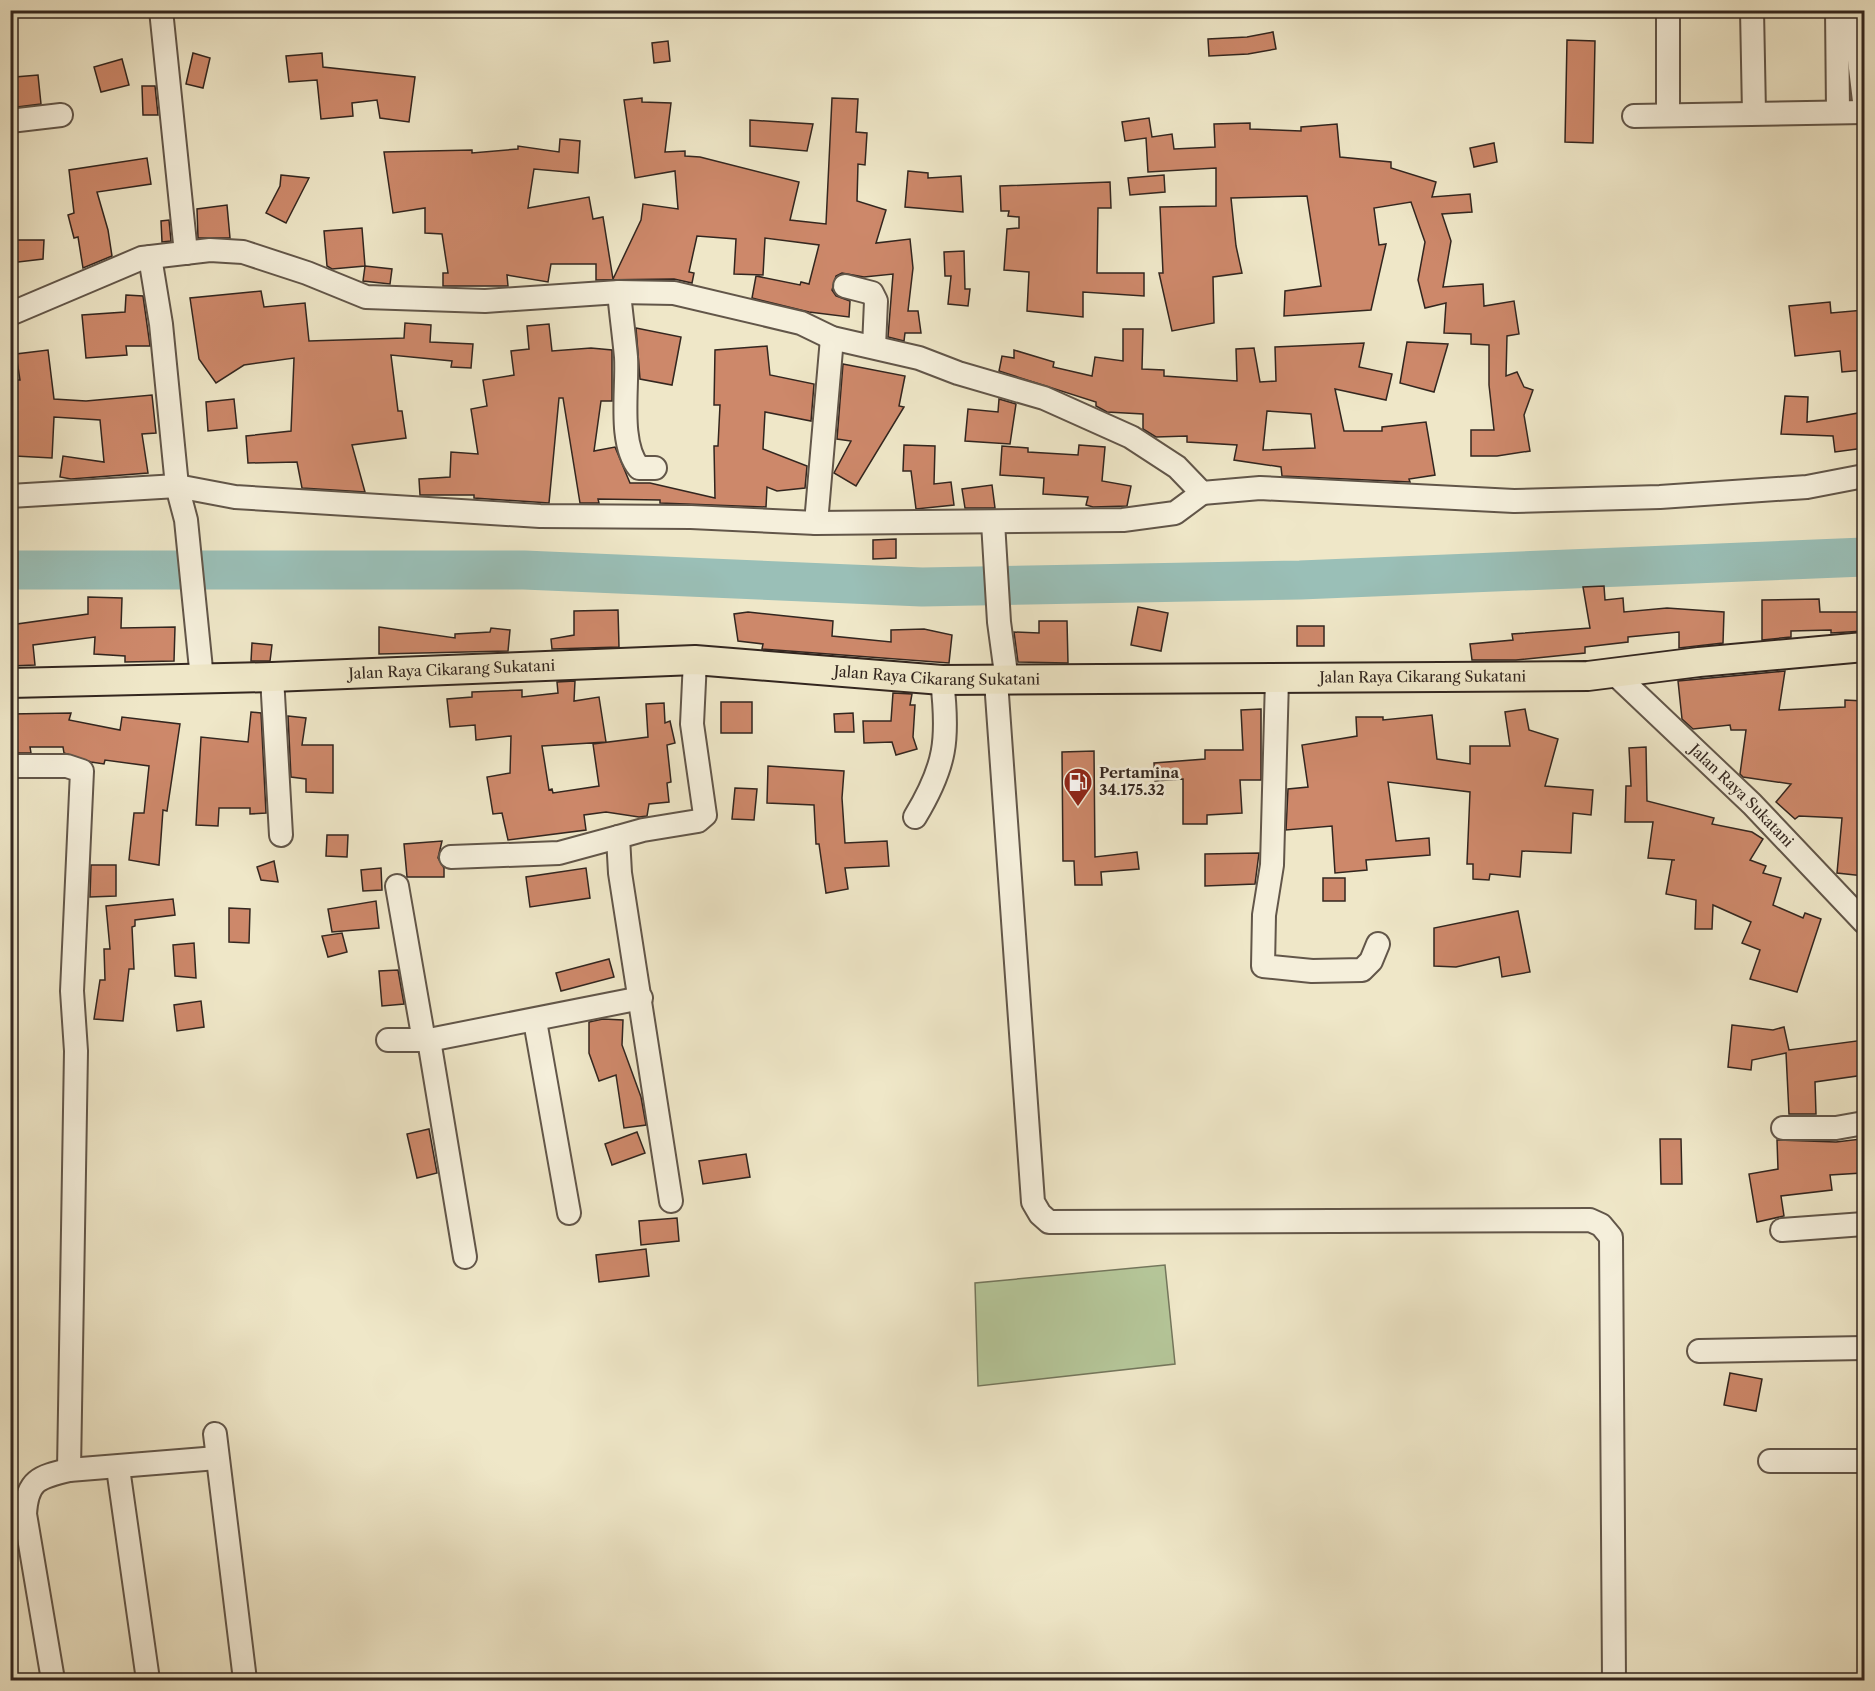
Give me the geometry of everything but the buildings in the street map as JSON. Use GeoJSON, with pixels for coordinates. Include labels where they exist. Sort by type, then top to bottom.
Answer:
{"type":"FeatureCollection","features":[{"type":"Feature","properties":{"kind":"main road","name":"Jalan Raya Cikarang Sukatani"},"geometry":{"type":"LineString","coordinates":[[10,683],[272,677],[694,660],[942,680],[1566,677],[1864,647]]}},
{"type":"Feature","properties":{"kind":"street"},"geometry":{"type":"LineString","coordinates":[[161,10],[186,253]]}},
{"type":"Feature","properties":{"kind":"street"},"geometry":{"type":"LineString","coordinates":[[1668,10],[1668,114]]}},
{"type":"Feature","properties":{"kind":"street"},"geometry":{"type":"LineString","coordinates":[[1752,10],[1754,113]]}},
{"type":"Feature","properties":{"kind":"street"},"geometry":{"type":"LineString","coordinates":[[1837,10],[1838,111]]}},
{"type":"Feature","properties":{"kind":"street"},"geometry":{"type":"LineString","coordinates":[[1853,10],[1864,101]]}},
{"type":"Feature","properties":{"kind":"street"},"geometry":{"type":"LineString","coordinates":[[1634,116],[1864,112]]}},
{"type":"Feature","properties":{"kind":"street"},"geometry":{"type":"LineString","coordinates":[[10,121],[61,115]]}},
{"type":"Feature","properties":{"kind":"street"},"geometry":{"type":"LineString","coordinates":[[10,314],[92,277],[150,257],[186,253],[243,252],[308,273],[366,297],[485,301],[619,292],[674,293],[801,323],[832,338],[919,358],[1074,410],[1131,437],[1177,467],[1202,493]]}},
{"type":"Feature","properties":{"kind":"street"},"geometry":{"type":"LineString","coordinates":[[150,257],[161,324],[177,486],[186,520],[202,678]]}},
{"type":"Feature","properties":{"kind":"street"},"geometry":{"type":"LineString","coordinates":[[844,286],[872,293],[876,301],[874,347]]}},
{"type":"Feature","properties":{"kind":"street"},"geometry":{"type":"LineString","coordinates":[[619,292],[626,358],[626,424],[630,444],[635,463],[639,468],[655,468]]}},
{"type":"Feature","properties":{"kind":"street"},"geometry":{"type":"LineString","coordinates":[[816,522],[832,338]]}},
{"type":"Feature","properties":{"kind":"street"},"geometry":{"type":"LineString","coordinates":[[10,496],[177,486],[235,497],[540,516],[691,517],[816,522],[993,522],[1123,520],[1174,513],[1202,493],[1260,488],[1514,501],[1660,497],[1807,487],[1864,476]]}},
{"type":"Feature","properties":{"kind":"street"},"geometry":{"type":"LineString","coordinates":[[993,522],[1033,1202],[1040,1215],[1049,1222],[1590,1220],[1602,1225],[1611,1237],[1614,1680]]}},
{"type":"Feature","properties":{"kind":"street"},"geometry":{"type":"LineString","coordinates":[[451,857],[559,853],[643,830],[698,821],[705,815],[692,724],[694,660]]}},
{"type":"Feature","properties":{"kind":"street","name":"Jalan Raya Sukatani"},"geometry":{"type":"LineString","coordinates":[[1614,673],[1752,804],[1864,922]]}},
{"type":"Feature","properties":{"kind":"street"},"geometry":{"type":"LineString","coordinates":[[272,677],[281,835]]}},
{"type":"Feature","properties":{"kind":"street"},"geometry":{"type":"LineString","coordinates":[[1277,679],[1272,865],[1264,915],[1263,966],[1312,971],[1362,970],[1371,961],[1378,944]]}},
{"type":"Feature","properties":{"kind":"street"},"geometry":{"type":"LineString","coordinates":[[915,817],[934,787],[943,755],[948,726],[942,680]]}},
{"type":"Feature","properties":{"kind":"street"},"geometry":{"type":"LineString","coordinates":[[10,766],[67,766],[82,771],[72,991],[76,1051],[69,1470]]}},
{"type":"Feature","properties":{"kind":"street"},"geometry":{"type":"LineString","coordinates":[[618,837],[620,873],[671,1201]]}},
{"type":"Feature","properties":{"kind":"street"},"geometry":{"type":"LineString","coordinates":[[397,886],[465,1257]]}},
{"type":"Feature","properties":{"kind":"street"},"geometry":{"type":"LineString","coordinates":[[388,1040],[426,1040],[535,1021],[641,998]]}},
{"type":"Feature","properties":{"kind":"street"},"geometry":{"type":"LineString","coordinates":[[535,1021],[569,1213]]}},
{"type":"Feature","properties":{"kind":"street"},"geometry":{"type":"LineString","coordinates":[[1783,1128],[1836,1128],[1864,1123]]}},
{"type":"Feature","properties":{"kind":"street"},"geometry":{"type":"LineString","coordinates":[[1782,1230],[1864,1224]]}},
{"type":"Feature","properties":{"kind":"street"},"geometry":{"type":"LineString","coordinates":[[1699,1352],[1864,1348]]}},
{"type":"Feature","properties":{"kind":"street"},"geometry":{"type":"LineString","coordinates":[[215,1434],[245,1680]]}},
{"type":"Feature","properties":{"kind":"street"},"geometry":{"type":"LineString","coordinates":[[53,1680],[25,1514],[26,1494],[35,1482],[69,1470],[118,1468],[217,1458]]}},
{"type":"Feature","properties":{"kind":"street"},"geometry":{"type":"LineString","coordinates":[[1770,1461],[1864,1461]]}},
{"type":"Feature","properties":{"kind":"street"},"geometry":{"type":"LineString","coordinates":[[118,1468],[148,1680]]}},
{"type":"Feature","properties":{"kind":"green space"},"geometry":{"type":"Polygon","coordinates":[[[1165,1265],[1175,1364],[978,1386],[975,1283],[1165,1265]]]}},
{"type":"Feature","properties":{"kind":"waterway"},"geometry":{"type":"LineString","coordinates":[[10,570],[524,570],[922,587],[1300,580],[1864,557]]}},
{"type":"Feature","properties":{"kind":"place","name":"Pertamina 34.175.32"},"geometry":{"type":"Point","coordinates":[1078,808]}}]}
